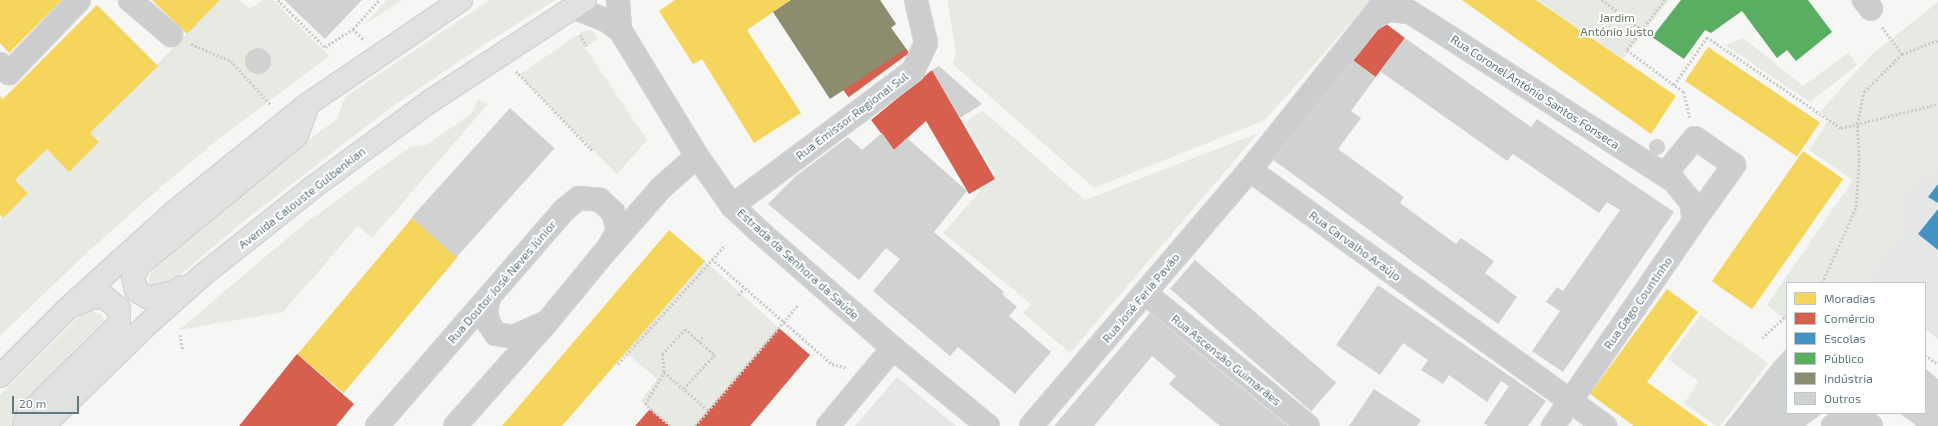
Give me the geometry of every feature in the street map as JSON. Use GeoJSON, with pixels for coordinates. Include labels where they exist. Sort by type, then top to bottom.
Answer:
{"type":"FeatureCollection","features":[{"type":"Feature","properties":{"kind":"main road"},"geometry":{"type":"LineString","coordinates":[[0,376],[65,311],[174,212],[308,104],[461,0]]}},
{"type":"Feature","properties":{"kind":"main road","name":"Avenida Calouste Gulbenkian"},"geometry":{"type":"LineString","coordinates":[[43,426],[151,321],[204,274],[318,184],[429,102],[579,4]]}},
{"type":"Feature","properties":{"kind":"main road"},"geometry":{"type":"LineString","coordinates":[[204,274],[175,292],[147,297],[136,290],[133,277],[139,265],[297,135],[308,104]]}},
{"type":"Feature","properties":{"kind":"main road"},"geometry":{"type":"LineString","coordinates":[[24,426],[28,414],[119,324],[119,309],[106,298],[94,297],[65,311]]}},
{"type":"Feature","properties":{"kind":"street"},"geometry":{"type":"LineString","coordinates":[[0,64],[9,73],[79,0]]}},
{"type":"Feature","properties":{"kind":"street"},"geometry":{"type":"LineString","coordinates":[[130,0],[171,35]]}},
{"type":"Feature","properties":{"kind":"street"},"geometry":{"type":"LineString","coordinates":[[618,0],[620,30]]}},
{"type":"Feature","properties":{"kind":"street","name":"Rua Emissor Regional Sul"},"geometry":{"type":"LineString","coordinates":[[732,206],[913,71],[926,43],[916,0]]}},
{"type":"Feature","properties":{"kind":"street"},"geometry":{"type":"LineString","coordinates":[[1250,170],[1386,0]]}},
{"type":"Feature","properties":{"kind":"street"},"geometry":{"type":"LineString","coordinates":[[579,4],[620,30]]}},
{"type":"Feature","properties":{"kind":"street","name":"Rua Coronel António Santos Fonseca"},"geometry":{"type":"LineString","coordinates":[[1365,25],[1388,10],[1407,6],[1674,181],[1692,212]]}},
{"type":"Feature","properties":{"kind":"street","name":"Estrada da Senhora da Saúde"},"geometry":{"type":"LineString","coordinates":[[620,30],[697,156],[732,206],[893,348],[988,426]]}},
{"type":"Feature","properties":{"kind":"street"},"geometry":{"type":"LineString","coordinates":[[1664,174],[1695,138]]}},
{"type":"Feature","properties":{"kind":"street","name":"Rua Gago Countinho"},"geometry":{"type":"LineString","coordinates":[[1553,426],[1571,401],[1692,212],[1734,165],[1695,138]]}},
{"type":"Feature","properties":{"kind":"street","name":"Rua Doutor José Neves Júnior"},"geometry":{"type":"LineString","coordinates":[[455,426],[548,321],[608,248],[661,188],[697,156]]}},
{"type":"Feature","properties":{"kind":"street","name":"Rua José Feria Pavão"},"geometry":{"type":"LineString","coordinates":[[1031,426],[1250,170]]}},
{"type":"Feature","properties":{"kind":"street","name":"Rua Carvalho Araújo"},"geometry":{"type":"LineString","coordinates":[[1250,170],[1605,426]]}},
{"type":"Feature","properties":{"kind":"street","name":"Rua Doutor José Neves Júnior"},"geometry":{"type":"LineString","coordinates":[[377,426],[564,210],[580,198],[600,200],[613,212],[618,231],[608,248]]}},
{"type":"Feature","properties":{"kind":"street","name":"Rua Ascensão Guimarães"},"geometry":{"type":"LineString","coordinates":[[1145,293],[1308,426]]}},
{"type":"Feature","properties":{"kind":"street"},"geometry":{"type":"LineString","coordinates":[[489,297],[486,312],[489,324],[496,334],[513,337],[548,321]]}},
{"type":"Feature","properties":{"kind":"street"},"geometry":{"type":"LineString","coordinates":[[454,337],[469,332],[476,332],[482,333],[494,341],[499,356],[495,381]]}},
{"type":"Feature","properties":{"kind":"street"},"geometry":{"type":"LineString","coordinates":[[828,426],[893,348]]}},
{"type":"Feature","properties":{"kind":"street"},"geometry":{"type":"LineString","coordinates":[[1833,426],[1849,414]]}},
{"type":"Feature","properties":{"kind":"street"},"geometry":{"type":"LineString","coordinates":[[1855,414],[1871,426]]}},
{"type":"Feature","properties":{"kind":"path"},"geometry":{"type":"LineString","coordinates":[[278,0],[325,47],[353,29],[379,0]]}},
{"type":"Feature","properties":{"kind":"path"},"geometry":{"type":"LineString","coordinates":[[1602,0],[1643,30]]}},
{"type":"Feature","properties":{"kind":"path"},"geometry":{"type":"LineString","coordinates":[[1665,0],[1627,50],[1684,92],[1695,138]]}},
{"type":"Feature","properties":{"kind":"path"},"geometry":{"type":"LineString","coordinates":[[579,34],[587,46]]}},
{"type":"Feature","properties":{"kind":"path"},"geometry":{"type":"LineString","coordinates":[[171,35],[231,61],[287,122]]}},
{"type":"Feature","properties":{"kind":"path"},"geometry":{"type":"LineString","coordinates":[[1674,85],[1707,37],[1841,128],[1938,104]]}},
{"type":"Feature","properties":{"kind":"path"},"geometry":{"type":"LineString","coordinates":[[1891,39],[1902,54]]}},
{"type":"Feature","properties":{"kind":"path"},"geometry":{"type":"LineString","coordinates":[[1822,282],[1856,207],[1859,160],[1857,124],[1864,92],[1902,54],[1938,40]]}},
{"type":"Feature","properties":{"kind":"path"},"geometry":{"type":"LineString","coordinates":[[505,52],[516,71],[592,150]]}},
{"type":"Feature","properties":{"kind":"path"},"geometry":{"type":"LineString","coordinates":[[618,364],[725,245]]}},
{"type":"Feature","properties":{"kind":"path"},"geometry":{"type":"LineString","coordinates":[[712,259],[832,364],[872,374]]}},
{"type":"Feature","properties":{"kind":"path"},"geometry":{"type":"LineString","coordinates":[[738,295],[744,288]]}},
{"type":"Feature","properties":{"kind":"path"},"geometry":{"type":"LineString","coordinates":[[695,426],[798,305]]}},
{"type":"Feature","properties":{"kind":"path"},"geometry":{"type":"LineString","coordinates":[[1762,338],[1786,316]]}},
{"type":"Feature","properties":{"kind":"path"},"geometry":{"type":"LineString","coordinates":[[670,426],[645,404],[664,372],[662,354],[685,329],[715,356],[684,389]]}},
{"type":"Feature","properties":{"kind":"path"},"geometry":{"type":"LineString","coordinates":[[180,335],[182,351]]}},
{"type":"Feature","properties":{"kind":"path"},"geometry":{"type":"LineString","coordinates":[[698,341],[703,337]]}},
{"type":"Feature","properties":{"kind":"path"},"geometry":{"type":"LineString","coordinates":[[1926,356],[1938,364]]}},
{"type":"Feature","properties":{"kind":"path"},"geometry":{"type":"LineString","coordinates":[[664,372],[708,410]]}},
{"type":"Feature","properties":{"kind":"shaded area"},"geometry":{"type":"Polygon","coordinates":[[[1938,166],[1938,339],[1926,330],[1926,282],[1863,282],[1901,238],[1905,195],[1938,166]]]}},
{"type":"Feature","properties":{"kind":"shaded area"},"geometry":{"type":"Polygon","coordinates":[[[897,377],[956,426],[855,426],[897,377]]]}},
{"type":"Feature","properties":{"kind":"green space"},"geometry":{"type":"Polygon","coordinates":[[[220,0],[239,0],[249,8],[255,6],[263,0],[273,0],[329,56],[220,138],[161,187],[92,248],[0,336],[0,220],[28,193],[15,180],[47,149],[69,171],[90,133],[220,0]]]}},
{"type":"Feature","properties":{"kind":"green space"},"geometry":{"type":"Polygon","coordinates":[[[387,0],[402,0],[365,24],[387,0]]]}},
{"type":"Feature","properties":{"kind":"green space"},"geometry":{"type":"Polygon","coordinates":[[[490,0],[555,0],[485,44],[390,108],[240,224],[173,281],[154,288],[149,282],[149,275],[162,260],[289,155],[337,119],[345,97],[490,0]]]}},
{"type":"Feature","properties":{"kind":"green space"},"geometry":{"type":"Polygon","coordinates":[[[947,0],[1371,0],[1265,120],[1094,188],[953,64],[956,51],[947,0]]]}},
{"type":"Feature","properties":{"kind":"green space","name":"Jardim António Justo"},"geometry":{"type":"Polygon","coordinates":[[[1537,0],[1669,0],[1623,59],[1537,0]]]}},
{"type":"Feature","properties":{"kind":"green space"},"geometry":{"type":"Polygon","coordinates":[[[1938,2],[1938,166],[1906,195],[1901,238],[1863,282],[1786,282],[1786,320],[1767,305],[1853,180],[1809,150],[1828,121],[1821,111],[1871,55],[1938,2]]]}},
{"type":"Feature","properties":{"kind":"green space"},"geometry":{"type":"Polygon","coordinates":[[[589,30],[595,33],[598,39],[585,48],[647,140],[617,174],[525,82],[520,74],[582,32],[589,30]]]}},
{"type":"Feature","properties":{"kind":"green space"},"geometry":{"type":"Polygon","coordinates":[[[1743,38],[1803,86],[1849,52],[1857,65],[1810,102],[1725,45],[1743,38]]]}},
{"type":"Feature","properties":{"kind":"green space"},"geometry":{"type":"Polygon","coordinates":[[[478,100],[488,104],[372,238],[358,226],[283,312],[179,330],[303,225],[411,146],[426,145],[471,114],[478,100]]]}},
{"type":"Feature","properties":{"kind":"green space"},"geometry":{"type":"Polygon","coordinates":[[[983,111],[1085,200],[1258,133],[1070,353],[1023,313],[1031,304],[943,233],[995,174],[965,122],[983,111]]]}},
{"type":"Feature","properties":{"kind":"green space"},"geometry":{"type":"Polygon","coordinates":[[[705,261],[779,328],[695,426],[670,426],[641,401],[657,379],[626,352],[705,261]]]}},
{"type":"Feature","properties":{"kind":"green space"},"geometry":{"type":"Polygon","coordinates":[[[92,311],[102,315],[106,324],[14,426],[0,426],[0,395],[80,316],[92,311]]]}},
{"type":"Feature","properties":{"kind":"green space"},"geometry":{"type":"Polygon","coordinates":[[[1701,315],[1768,363],[1720,426],[1716,426],[1684,403],[1699,382],[1668,359],[1701,315]]]}},
{"type":"Feature","properties":{"kind":"building: Moradias"},"geometry":{"type":"Polygon","coordinates":[[[0,0],[62,0],[9,53],[0,43],[0,0]]]}},
{"type":"Feature","properties":{"kind":"building: Moradias"},"geometry":{"type":"Polygon","coordinates":[[[152,0],[220,0],[187,34],[152,0]]]}},
{"type":"Feature","properties":{"kind":"building: Moradias"},"geometry":{"type":"Polygon","coordinates":[[[675,0],[791,0],[747,30],[801,113],[754,143],[702,59],[693,64],[659,11],[675,0]]]}},
{"type":"Feature","properties":{"kind":"building: Moradias"},"geometry":{"type":"Polygon","coordinates":[[[813,0],[880,0],[896,24],[851,54],[813,0]]]}},
{"type":"Feature","properties":{"kind":"building: Moradias"},"geometry":{"type":"Polygon","coordinates":[[[1462,0],[1536,0],[1676,96],[1651,134],[1462,0]]]}},
{"type":"Feature","properties":{"kind":"building: Moradias"},"geometry":{"type":"Polygon","coordinates":[[[97,5],[158,66],[90,133],[99,142],[69,172],[47,149],[15,180],[28,193],[3,218],[0,215],[0,96],[3,99],[97,5]]]}},
{"type":"Feature","properties":{"kind":"building: Moradias"},"geometry":{"type":"Polygon","coordinates":[[[1708,47],[1820,122],[1797,156],[1685,81],[1708,47]]]}},
{"type":"Feature","properties":{"kind":"building: Moradias"},"geometry":{"type":"Polygon","coordinates":[[[1803,151],[1843,179],[1752,309],[1712,281],[1803,151]]]}},
{"type":"Feature","properties":{"kind":"building: Moradias"},"geometry":{"type":"Polygon","coordinates":[[[412,218],[458,257],[344,393],[298,354],[412,218]]]}},
{"type":"Feature","properties":{"kind":"building: Moradias"},"geometry":{"type":"Polygon","coordinates":[[[669,230],[705,261],[562,426],[502,426],[669,230]]]}},
{"type":"Feature","properties":{"kind":"building: Moradias"},"geometry":{"type":"Polygon","coordinates":[[[1667,289],[1698,312],[1647,382],[1708,426],[1634,426],[1590,394],[1667,289]]]}},
{"type":"Feature","properties":{"kind":"building: Comércio"},"geometry":{"type":"Polygon","coordinates":[[[1377,17],[1405,38],[1375,77],[1348,56],[1377,17]]]}},
{"type":"Feature","properties":{"kind":"building: Comércio"},"geometry":{"type":"Polygon","coordinates":[[[891,28],[909,53],[849,97],[830,72],[891,28]]]}},
{"type":"Feature","properties":{"kind":"building: Comércio"},"geometry":{"type":"Polygon","coordinates":[[[932,70],[995,179],[969,194],[926,121],[894,150],[871,120],[932,70]]]}},
{"type":"Feature","properties":{"kind":"building: Comércio"},"geometry":{"type":"Polygon","coordinates":[[[779,328],[810,355],[750,426],[695,426],[779,328]]]}},
{"type":"Feature","properties":{"kind":"building: Comércio"},"geometry":{"type":"Polygon","coordinates":[[[297,354],[354,404],[336,426],[239,426],[297,354]]]}},
{"type":"Feature","properties":{"kind":"building: Comércio"},"geometry":{"type":"Polygon","coordinates":[[[650,409],[670,426],[635,426],[650,409]]]}},
{"type":"Feature","properties":{"kind":"building: Escolas"},"geometry":{"type":"Polygon","coordinates":[[[1938,184],[1938,203],[1928,197],[1938,184]]]}},
{"type":"Feature","properties":{"kind":"building: Escolas"},"geometry":{"type":"Polygon","coordinates":[[[1938,209],[1938,250],[1918,234],[1938,209]]]}},
{"type":"Feature","properties":{"kind":"building: Público"},"geometry":{"type":"Polygon","coordinates":[[[1681,0],[1808,0],[1832,32],[1796,61],[1787,50],[1777,58],[1742,11],[1711,33],[1705,30],[1684,59],[1652,37],[1681,0]]]}},
{"type":"Feature","properties":{"kind":"building: Indústria"},"geometry":{"type":"Polygon","coordinates":[[[791,0],[880,0],[896,24],[891,28],[906,49],[830,99],[773,12],[791,0]]]}},
{"type":"Feature","properties":{"kind":"building: Outros"},"geometry":{"type":"Polygon","coordinates":[[[284,0],[362,0],[325,39],[284,0]]]}},
{"type":"Feature","properties":{"kind":"building: Outros"},"geometry":{"type":"Polygon","coordinates":[[[1405,38],[1531,127],[1537,119],[1674,212],[1563,372],[1532,351],[1560,311],[1546,302],[1557,287],[1563,291],[1620,210],[1607,202],[1599,213],[1513,154],[1507,161],[1380,71],[1405,38]]]}},
{"type":"Feature","properties":{"kind":"building: Outros"},"geometry":{"type":"Polygon","coordinates":[[[258,48],[267,52],[271,61],[267,70],[258,74],[249,70],[245,61],[249,52],[258,48]]]}},
{"type":"Feature","properties":{"kind":"building: Outros"},"geometry":{"type":"Polygon","coordinates":[[[1348,57],[1376,77],[1351,111],[1361,118],[1338,149],[1404,197],[1400,203],[1456,244],[1461,238],[1494,261],[1485,273],[1517,297],[1498,324],[1272,159],[1348,57]]]}},
{"type":"Feature","properties":{"kind":"building: Outros"},"geometry":{"type":"Polygon","coordinates":[[[939,66],[982,104],[960,118],[932,70],[939,66]]]}},
{"type":"Feature","properties":{"kind":"building: Outros"},"geometry":{"type":"Polygon","coordinates":[[[510,108],[555,148],[456,257],[412,217],[510,108]]]}},
{"type":"Feature","properties":{"kind":"building: Outros"},"geometry":{"type":"Polygon","coordinates":[[[882,133],[894,150],[907,138],[967,191],[934,232],[1004,292],[1002,294],[1017,307],[1009,316],[1051,352],[1015,394],[958,347],[950,356],[873,291],[900,259],[886,248],[859,280],[768,204],[797,175],[848,137],[862,150],[882,133]]]}},
{"type":"Feature","properties":{"kind":"building: Outros"},"geometry":{"type":"Polygon","coordinates":[[[1657,139],[1664,144],[1665,147],[1660,154],[1657,155],[1650,150],[1649,147],[1654,140],[1657,139]]]}},
{"type":"Feature","properties":{"kind":"building: Outros"},"geometry":{"type":"Polygon","coordinates":[[[1195,260],[1336,383],[1311,411],[1170,289],[1195,260]]]}},
{"type":"Feature","properties":{"kind":"building: Outros"},"geometry":{"type":"Polygon","coordinates":[[[1378,285],[1546,401],[1528,426],[1488,426],[1484,423],[1509,386],[1501,381],[1487,402],[1449,375],[1443,384],[1421,370],[1428,360],[1403,343],[1380,375],[1336,345],[1378,285]]]}},
{"type":"Feature","properties":{"kind":"building: Outros"},"geometry":{"type":"Polygon","coordinates":[[[1150,313],[1288,426],[1220,426],[1169,384],[1176,376],[1152,356],[1094,426],[1054,426],[1150,313]]]}},
{"type":"Feature","properties":{"kind":"building: Outros"},"geometry":{"type":"Polygon","coordinates":[[[1786,349],[1786,414],[1822,414],[1805,426],[1724,426],[1774,362],[1786,349]]]}},
{"type":"Feature","properties":{"kind":"building: Outros"},"geometry":{"type":"Polygon","coordinates":[[[1926,369],[1938,379],[1938,426],[1917,426],[1900,414],[1926,414],[1926,369]]]}},
{"type":"Feature","properties":{"kind":"building: Outros"},"geometry":{"type":"Polygon","coordinates":[[[1374,389],[1421,420],[1417,426],[1349,426],[1374,389]]]}}]}
